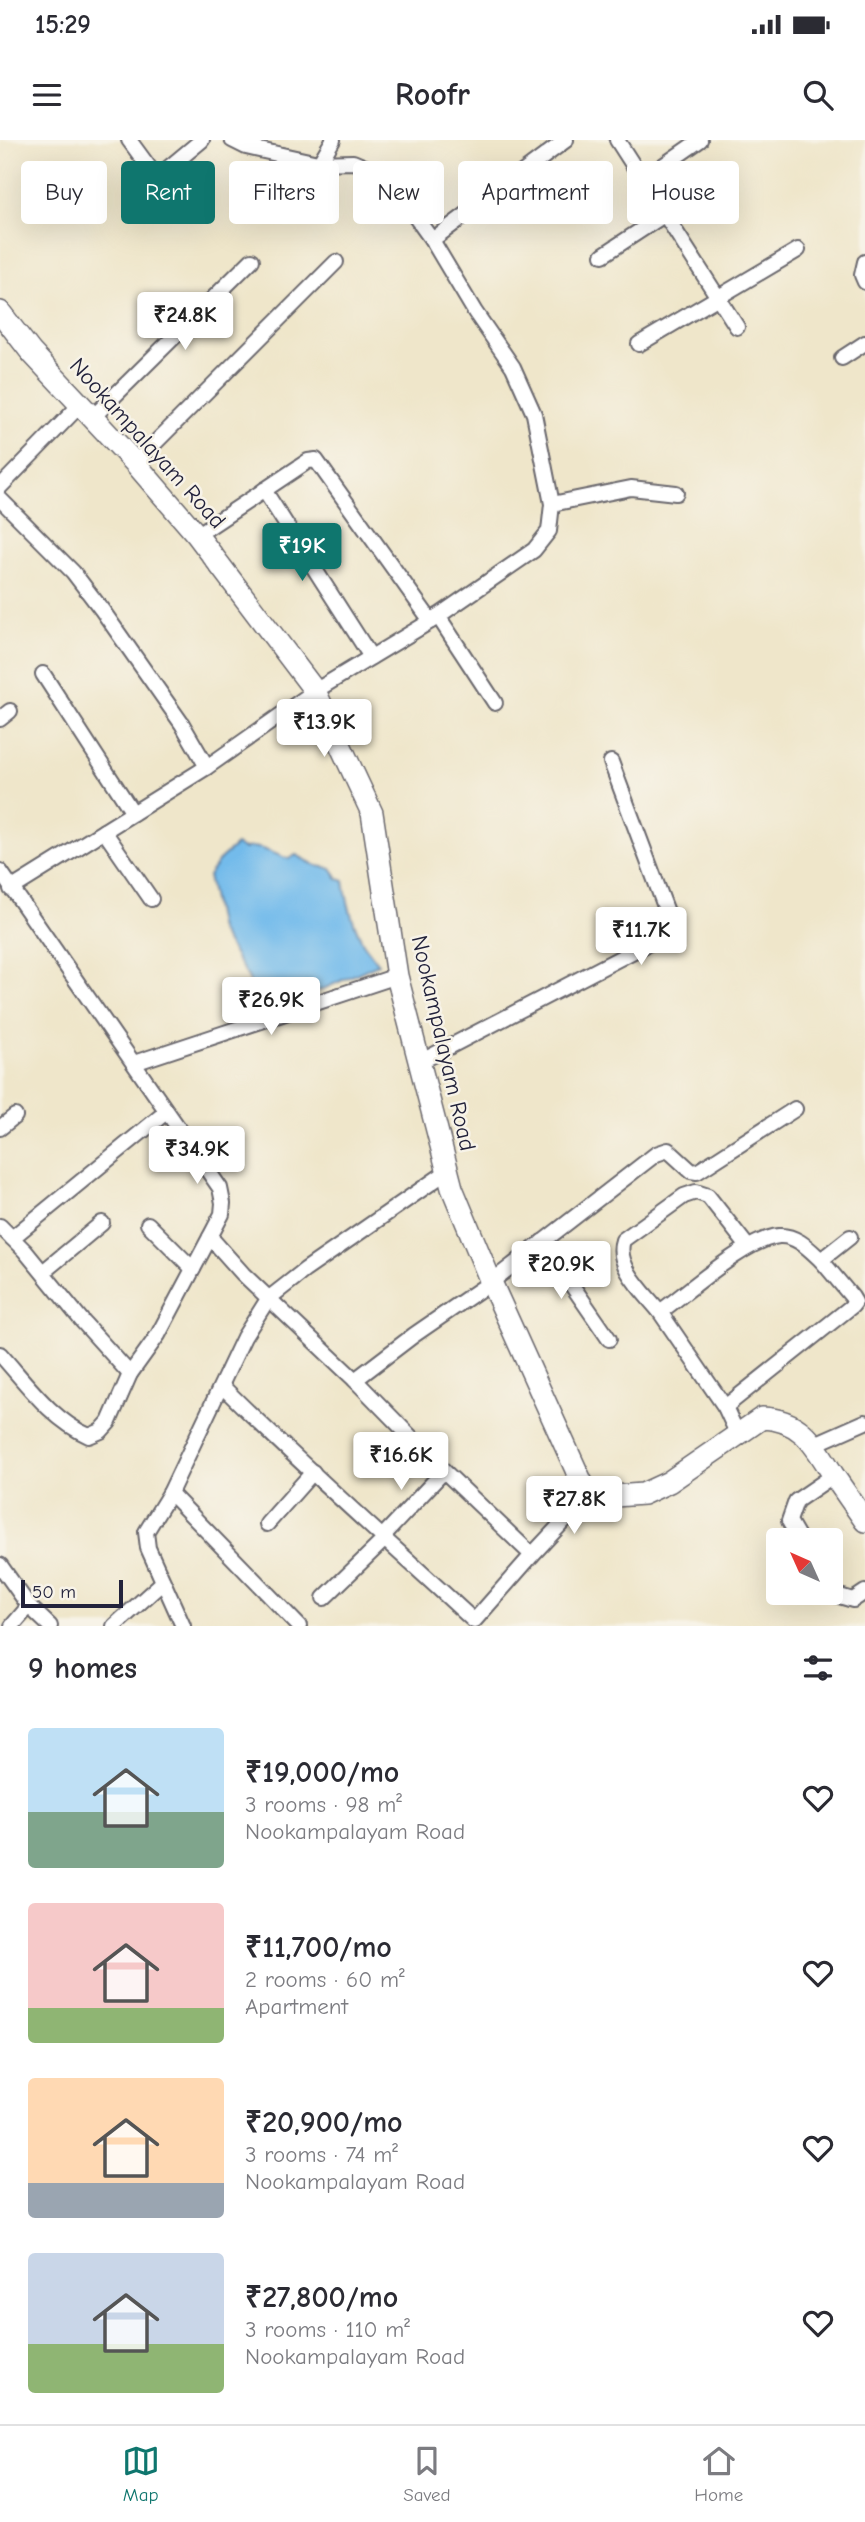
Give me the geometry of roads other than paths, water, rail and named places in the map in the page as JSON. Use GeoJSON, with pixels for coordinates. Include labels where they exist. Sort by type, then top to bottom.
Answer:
{"type":"FeatureCollection","features":[{"type":"Feature","properties":{"kind":"street"},"geometry":{"type":"LineString","coordinates":[[129,140],[150,170],[160,175],[202,140]]}},
{"type":"Feature","properties":{"kind":"street"},"geometry":{"type":"LineString","coordinates":[[232,140],[246,147],[309,161]]}},
{"type":"Feature","properties":{"kind":"street"},"geometry":{"type":"LineString","coordinates":[[319,161],[332,140]]}},
{"type":"Feature","properties":{"kind":"street"},"geometry":{"type":"LineString","coordinates":[[432,240],[566,140]]}},
{"type":"Feature","properties":{"kind":"street"},"geometry":{"type":"LineString","coordinates":[[617,140],[632,161]]}},
{"type":"Feature","properties":{"kind":"street"},"geometry":{"type":"LineString","coordinates":[[670,161],[700,140]]}},
{"type":"Feature","properties":{"kind":"street"},"geometry":{"type":"LineString","coordinates":[[11,889],[206,768],[315,691],[434,618],[534,550],[549,531],[552,504],[534,414],[513,367],[475,312],[432,240],[394,187],[372,170],[353,162],[339,162]]}},
{"type":"Feature","properties":{"kind":"street"},"geometry":{"type":"LineString","coordinates":[[603,255],[650,224]]}},
{"type":"Feature","properties":{"kind":"street"},"geometry":{"type":"LineString","coordinates":[[670,224],[737,327]]}},
{"type":"Feature","properties":{"kind":"street"},"geometry":{"type":"LineString","coordinates":[[639,344],[798,250]]}},
{"type":"Feature","properties":{"kind":"street"},"geometry":{"type":"LineString","coordinates":[[0,487],[253,260]]}},
{"type":"Feature","properties":{"kind":"street"},"geometry":{"type":"LineString","coordinates":[[135,463],[336,262]]}},
{"type":"Feature","properties":{"kind":"street"},"geometry":{"type":"LineString","coordinates":[[865,262],[862,275],[865,282]]}},
{"type":"Feature","properties":{"kind":"street","name":"Nookampalayam Road"},"geometry":{"type":"LineString","coordinates":[[0,312],[31,352],[135,463],[197,535],[315,691],[372,813],[397,976],[447,1171],[491,1282],[582,1483],[590,1493]]}},
{"type":"Feature","properties":{"kind":"street"},"geometry":{"type":"LineString","coordinates":[[842,358],[865,344]]}},
{"type":"Feature","properties":{"kind":"street"},"geometry":{"type":"LineString","coordinates":[[197,535],[308,461],[316,460],[495,703]]}},
{"type":"Feature","properties":{"kind":"street"},"geometry":{"type":"LineString","coordinates":[[552,504],[631,488],[676,494]]}},
{"type":"Feature","properties":{"kind":"street"},"geometry":{"type":"LineString","coordinates":[[264,490],[371,657]]}},
{"type":"Feature","properties":{"kind":"street"},"geometry":{"type":"LineString","coordinates":[[0,499],[72,572],[102,610],[182,724],[206,768]]}},
{"type":"Feature","properties":{"kind":"street"},"geometry":{"type":"LineString","coordinates":[[43,674],[133,813]]}},
{"type":"Feature","properties":{"kind":"street"},"geometry":{"type":"LineString","coordinates":[[418,1063],[649,943],[668,921],[611,762]]}},
{"type":"Feature","properties":{"kind":"street"},"geometry":{"type":"LineString","coordinates":[[104,831],[151,899]]}},
{"type":"Feature","properties":{"kind":"street"},"geometry":{"type":"LineString","coordinates":[[0,871],[219,1188],[223,1203],[222,1214],[158,1335],[130,1374],[110,1422],[101,1431],[89,1436],[57,1417],[0,1354]]}},
{"type":"Feature","properties":{"kind":"street"},"geometry":{"type":"LineString","coordinates":[[134,1063],[397,976]]}},
{"type":"Feature","properties":{"kind":"street"},"geometry":{"type":"LineString","coordinates":[[355,1380],[491,1282],[662,1150],[672,1152],[691,1171],[697,1172],[795,1109]]}},
{"type":"Feature","properties":{"kind":"street"},"geometry":{"type":"LineString","coordinates":[[12,1238],[166,1112]]}},
{"type":"Feature","properties":{"kind":"street"},"geometry":{"type":"LineString","coordinates":[[0,1128],[15,1116]]}},
{"type":"Feature","properties":{"kind":"street"},"geometry":{"type":"LineString","coordinates":[[183,1626],[148,1548],[145,1532],[170,1493],[244,1337],[268,1299],[447,1171]]}},
{"type":"Feature","properties":{"kind":"street"},"geometry":{"type":"LineString","coordinates":[[737,1433],[724,1407],[622,1261],[620,1247],[623,1240],[684,1196],[696,1192],[708,1196],[748,1247]]}},
{"type":"Feature","properties":{"kind":"street"},"geometry":{"type":"LineString","coordinates":[[43,1272],[102,1223]]}},
{"type":"Feature","properties":{"kind":"street"},"geometry":{"type":"LineString","coordinates":[[148,1224],[192,1269]]}},
{"type":"Feature","properties":{"kind":"street"},"geometry":{"type":"LineString","coordinates":[[0,1226],[130,1374]]}},
{"type":"Feature","properties":{"kind":"street"},"geometry":{"type":"LineString","coordinates":[[660,1312],[748,1247],[779,1236],[803,1244],[852,1297],[855,1302],[852,1306],[724,1407]]}},
{"type":"Feature","properties":{"kind":"street"},"geometry":{"type":"LineString","coordinates":[[210,1237],[268,1299],[355,1380],[444,1471],[533,1555]]}},
{"type":"Feature","properties":{"kind":"street"},"geometry":{"type":"LineString","coordinates":[[821,1261],[850,1237]]}},
{"type":"Feature","properties":{"kind":"street"},"geometry":{"type":"LineString","coordinates":[[542,1242],[609,1339]]}},
{"type":"Feature","properties":{"kind":"street"},"geometry":{"type":"LineString","coordinates":[[222,1386],[284,1447],[384,1537],[472,1624],[590,1493],[601,1497],[656,1489],[762,1418],[777,1418],[797,1428],[815,1444],[865,1521]]}},
{"type":"Feature","properties":{"kind":"street"},"geometry":{"type":"LineString","coordinates":[[815,1444],[865,1422]]}},
{"type":"Feature","properties":{"kind":"street"},"geometry":{"type":"LineString","coordinates":[[324,1598],[444,1471]]}},
{"type":"Feature","properties":{"kind":"street"},"geometry":{"type":"LineString","coordinates":[[267,1524],[313,1472]]}},
{"type":"Feature","properties":{"kind":"street"},"geometry":{"type":"LineString","coordinates":[[793,1528],[789,1521],[796,1500],[834,1475]]}},
{"type":"Feature","properties":{"kind":"street"},"geometry":{"type":"LineString","coordinates":[[170,1493],[299,1626]]}},
{"type":"Feature","properties":{"kind":"street"},"geometry":{"type":"LineString","coordinates":[[0,1565],[29,1606],[50,1626]]}},
{"type":"Feature","properties":{"kind":"street"},"geometry":{"type":"LineString","coordinates":[[114,1626],[163,1582]]}},
{"type":"Feature","properties":{"kind":"street"},"geometry":{"type":"LineString","coordinates":[[844,1597],[853,1600],[865,1592]]}},
{"type":"Feature","properties":{"kind":"street"},"geometry":{"type":"LineString","coordinates":[[12,1626],[29,1606]]}},
{"type":"Feature","properties":{"kind":"water"},"geometry":{"type":"Polygon","coordinates":[[[236,845],[243,849],[261,848],[289,859],[296,855],[332,870],[338,879],[344,881],[356,927],[378,964],[321,990],[266,1007],[253,995],[249,979],[219,930],[208,876],[221,858],[236,845]]]}}]}
